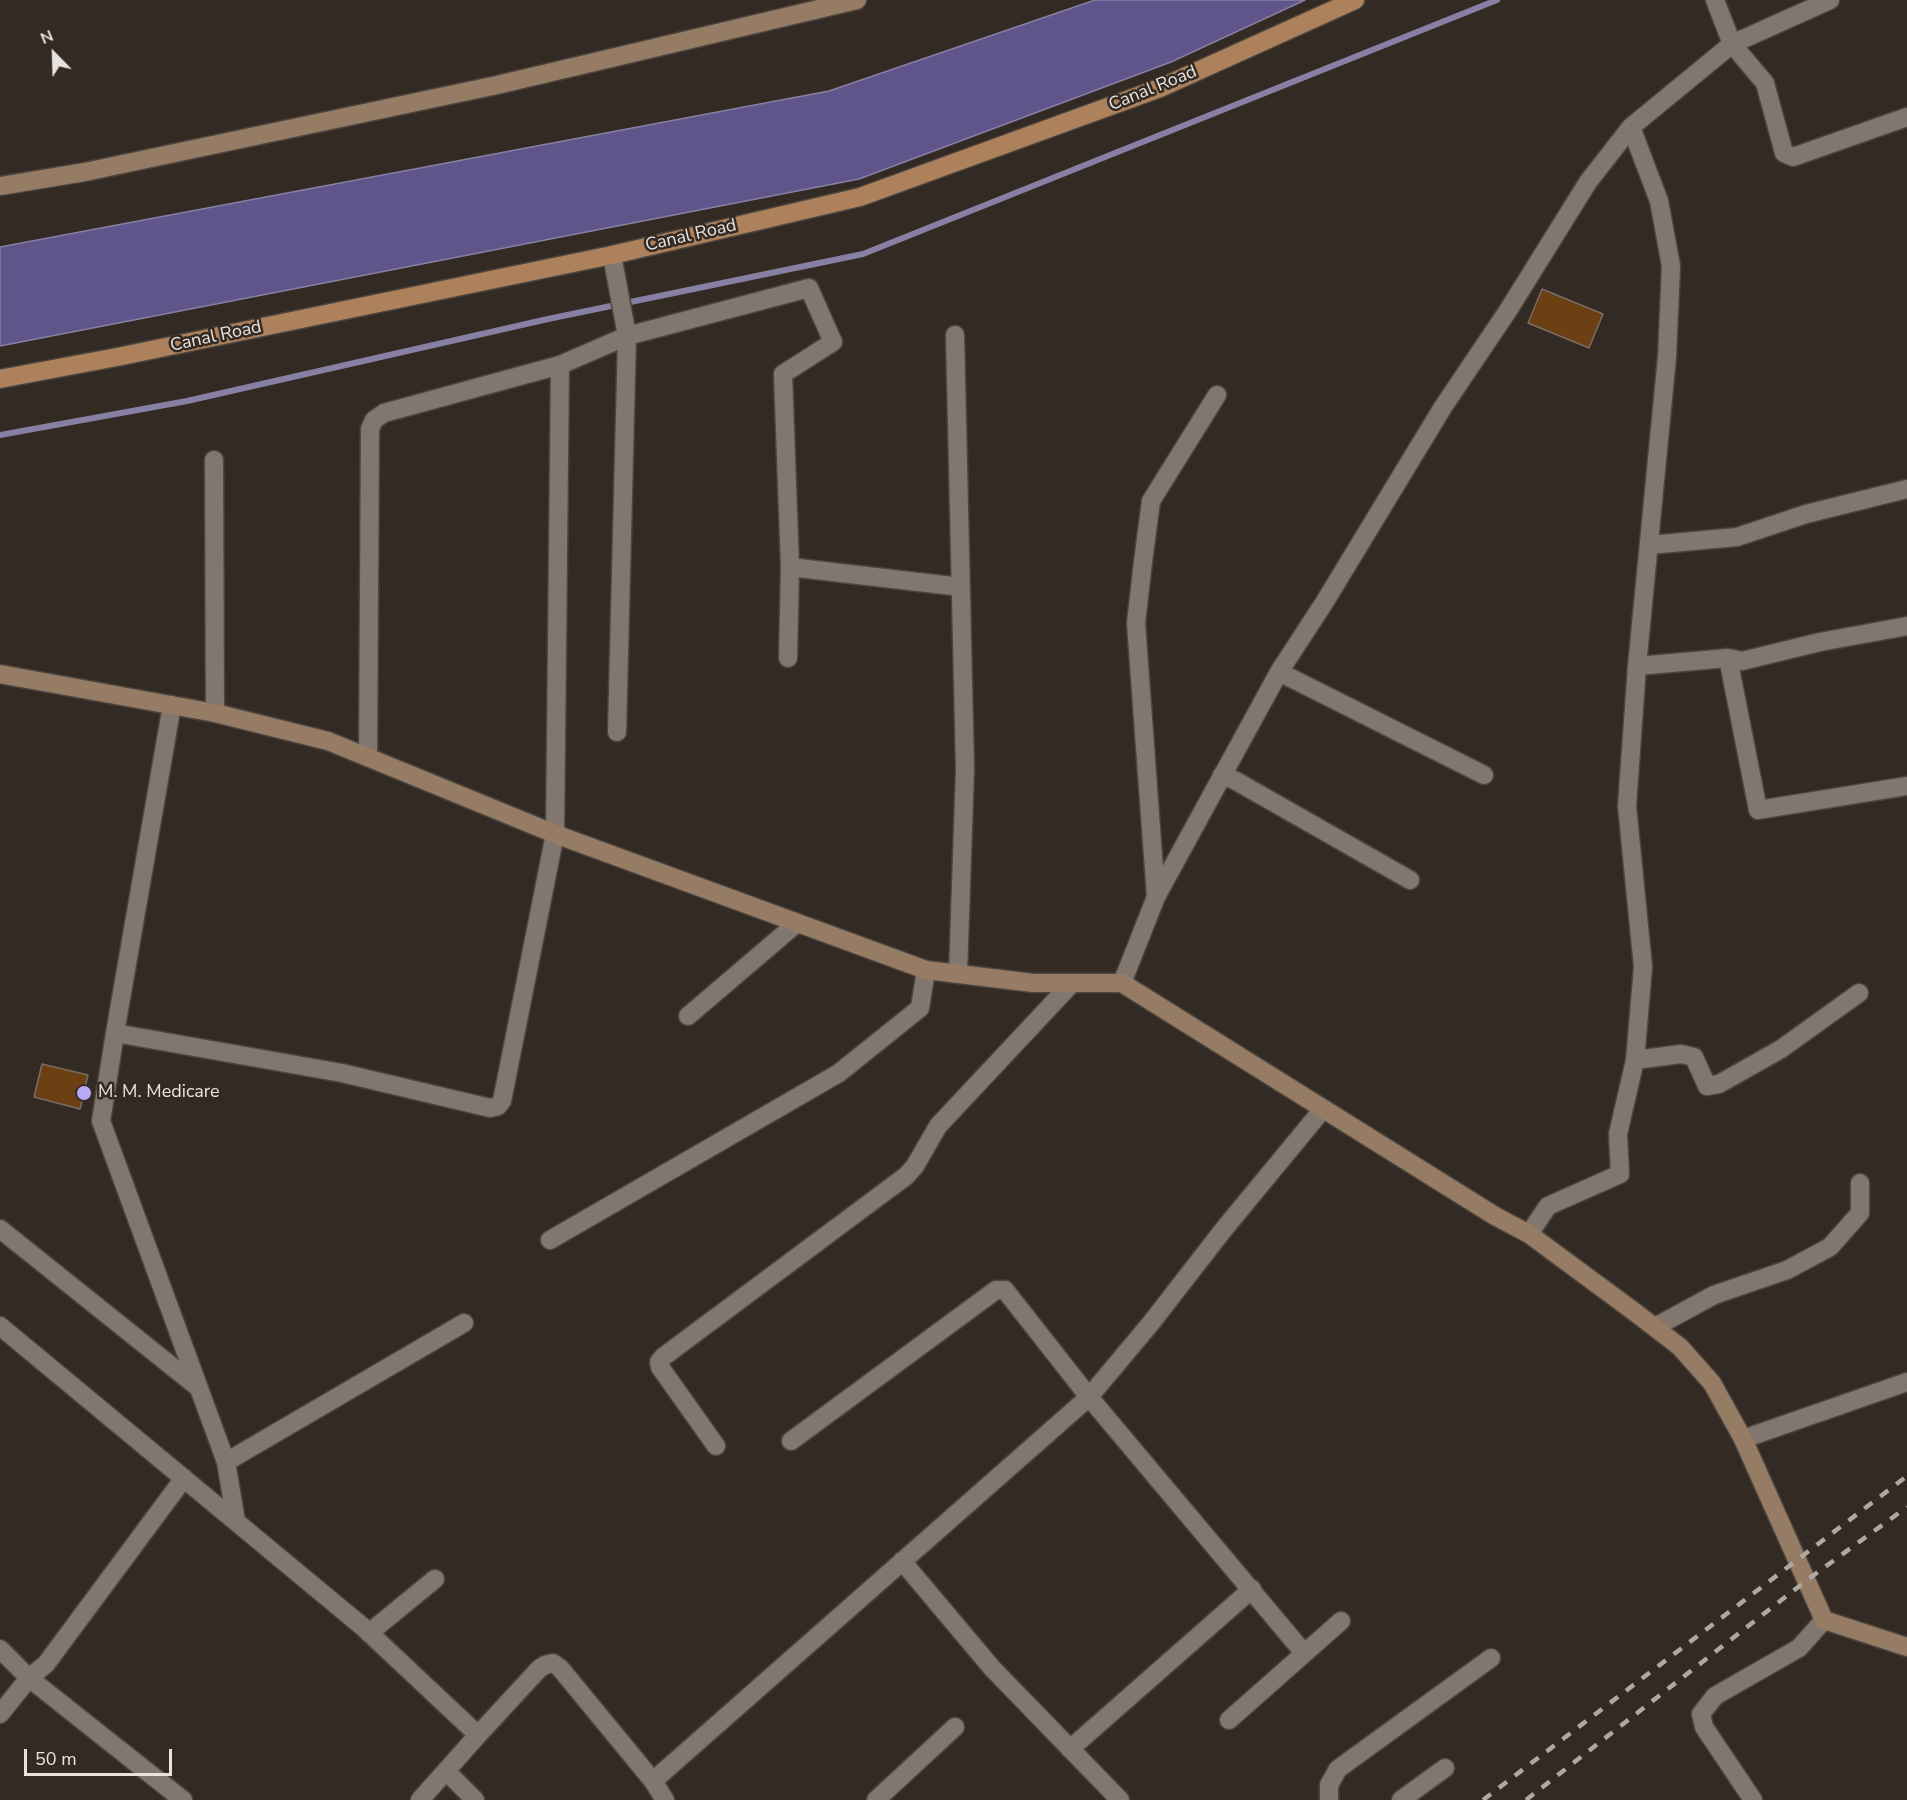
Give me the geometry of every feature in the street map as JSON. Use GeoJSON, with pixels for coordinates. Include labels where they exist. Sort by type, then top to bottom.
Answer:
{"type":"FeatureCollection","features":[{"type":"Feature","properties":{"kind":"main road","name":"Canal Road"},"geometry":{"type":"LineString","coordinates":[[0,379],[612,255],[860,197],[1160,88],[1354,0]]}},
{"type":"Feature","properties":{"kind":"street"},"geometry":{"type":"LineString","coordinates":[[0,186],[85,172],[497,85],[857,0]]}},
{"type":"Feature","properties":{"kind":"street"},"geometry":{"type":"LineString","coordinates":[[1715,0],[1732,44],[1765,83],[1784,153],[1793,157],[1907,117]]}},
{"type":"Feature","properties":{"kind":"street"},"geometry":{"type":"LineString","coordinates":[[1122,983],[1156,897],[1280,672],[1443,407],[1509,309],[1588,182],[1631,127],[1732,44],[1830,0]]}},
{"type":"Feature","properties":{"kind":"street"},"geometry":{"type":"LineString","coordinates":[[1529,1234],[1548,1206],[1620,1174],[1618,1134],[1635,1060],[1643,967],[1627,806],[1637,666],[1667,357],[1671,266],[1659,201],[1631,127]]}},
{"type":"Feature","properties":{"kind":"street"},"geometry":{"type":"LineString","coordinates":[[612,255],[627,336],[617,732]]}},
{"type":"Feature","properties":{"kind":"street"},"geometry":{"type":"LineString","coordinates":[[368,757],[370,429],[374,420],[384,414],[560,365],[627,336],[809,288],[833,342],[783,374],[790,567],[788,658]]}},
{"type":"Feature","properties":{"kind":"street"},"geometry":{"type":"LineString","coordinates":[[955,335],[965,769],[958,974]]}},
{"type":"Feature","properties":{"kind":"street"},"geometry":{"type":"LineString","coordinates":[[116,1033],[342,1073],[490,1108],[498,1107],[502,1101],[555,834],[560,365]]}},
{"type":"Feature","properties":{"kind":"street"},"geometry":{"type":"LineString","coordinates":[[1156,897],[1136,623],[1143,562],[1151,501],[1217,395]]}},
{"type":"Feature","properties":{"kind":"street"},"geometry":{"type":"LineString","coordinates":[[214,460],[215,713]]}},
{"type":"Feature","properties":{"kind":"street"},"geometry":{"type":"LineString","coordinates":[[1650,544],[1737,537],[1806,514],[1907,489]]}},
{"type":"Feature","properties":{"kind":"street"},"geometry":{"type":"LineString","coordinates":[[790,567],[961,587]]}},
{"type":"Feature","properties":{"kind":"street"},"geometry":{"type":"LineString","coordinates":[[1637,666],[1728,658],[1742,661],[1820,642],[1907,626]]}},
{"type":"Feature","properties":{"kind":"street"},"geometry":{"type":"LineString","coordinates":[[1728,658],[1758,810],[1907,786]]}},
{"type":"Feature","properties":{"kind":"street"},"geometry":{"type":"LineString","coordinates":[[1280,672],[1484,775]]}},
{"type":"Feature","properties":{"kind":"street"},"geometry":{"type":"LineString","coordinates":[[0,674],[215,713],[328,741],[555,834],[926,970],[1033,982],[1122,983],[1495,1216],[1529,1234],[1680,1347],[1712,1383],[1743,1439],[1824,1620],[1907,1647]]}},
{"type":"Feature","properties":{"kind":"street"},"geometry":{"type":"LineString","coordinates":[[172,705],[102,1121],[226,1462],[237,1521]]}},
{"type":"Feature","properties":{"kind":"street"},"geometry":{"type":"LineString","coordinates":[[1222,775],[1410,880]]}},
{"type":"Feature","properties":{"kind":"street"},"geometry":{"type":"LineString","coordinates":[[688,1016],[798,923]]}},
{"type":"Feature","properties":{"kind":"street"},"geometry":{"type":"LineString","coordinates":[[550,1240],[839,1073],[920,1008],[926,970]]}},
{"type":"Feature","properties":{"kind":"street"},"geometry":{"type":"LineString","coordinates":[[716,1446],[660,1367],[659,1362],[906,1176],[915,1166],[938,1126],[1072,983]]}},
{"type":"Feature","properties":{"kind":"street"},"geometry":{"type":"LineString","coordinates":[[1635,1060],[1681,1053],[1694,1058],[1707,1086],[1719,1084],[1781,1049],[1859,993]]}},
{"type":"Feature","properties":{"kind":"street"},"geometry":{"type":"LineString","coordinates":[[653,1781],[1089,1397],[1323,1109]]}},
{"type":"Feature","properties":{"kind":"street"},"geometry":{"type":"LineString","coordinates":[[1655,1327],[1714,1295],[1787,1270],[1830,1247],[1860,1213],[1860,1183]]}},
{"type":"Feature","properties":{"kind":"street"},"geometry":{"type":"LineString","coordinates":[[0,1229],[200,1389]]}},
{"type":"Feature","properties":{"kind":"street"},"geometry":{"type":"LineString","coordinates":[[791,1441],[996,1290],[1005,1290],[1089,1397],[1304,1653]]}},
{"type":"Feature","properties":{"kind":"street"},"geometry":{"type":"LineString","coordinates":[[226,1462],[464,1323]]}},
{"type":"Feature","properties":{"kind":"street"},"geometry":{"type":"LineString","coordinates":[[0,1326],[369,1633],[478,1735]]}},
{"type":"Feature","properties":{"kind":"street"},"geometry":{"type":"LineString","coordinates":[[1743,1439],[1907,1382]]}},
{"type":"Feature","properties":{"kind":"street"},"geometry":{"type":"LineString","coordinates":[[0,1714],[29,1678],[45,1664],[184,1478]]}},
{"type":"Feature","properties":{"kind":"street"},"geometry":{"type":"LineString","coordinates":[[902,1561],[992,1668],[1119,1800]]}},
{"type":"Feature","properties":{"kind":"street"},"geometry":{"type":"LineString","coordinates":[[369,1633],[435,1579]]}},
{"type":"Feature","properties":{"kind":"street"},"geometry":{"type":"LineString","coordinates":[[1070,1749],[1252,1589]]}},
{"type":"Feature","properties":{"kind":"street"},"geometry":{"type":"LineString","coordinates":[[1753,1800],[1704,1727],[1701,1714],[1715,1696],[1799,1648],[1824,1620]]}},
{"type":"Feature","properties":{"kind":"street"},"geometry":{"type":"LineString","coordinates":[[1229,1720],[1341,1622]]}},
{"type":"Feature","properties":{"kind":"street"},"geometry":{"type":"LineString","coordinates":[[0,1649],[29,1678],[183,1800]]}},
{"type":"Feature","properties":{"kind":"street"},"geometry":{"type":"LineString","coordinates":[[1329,1800],[1329,1785],[1338,1769],[1491,1658]]}},
{"type":"Feature","properties":{"kind":"street"},"geometry":{"type":"LineString","coordinates":[[420,1800],[539,1669],[553,1663],[560,1668],[653,1781],[665,1800]]}},
{"type":"Feature","properties":{"kind":"street"},"geometry":{"type":"LineString","coordinates":[[876,1800],[955,1727]]}},
{"type":"Feature","properties":{"kind":"street"},"geometry":{"type":"LineString","coordinates":[[1401,1800],[1445,1768]]}},
{"type":"Feature","properties":{"kind":"street"},"geometry":{"type":"LineString","coordinates":[[446,1771],[475,1800]]}},
{"type":"Feature","properties":{"kind":"shaded area"},"geometry":{"type":"Polygon","coordinates":[[[1095,0],[1305,0],[1171,62],[859,179],[0,346],[0,247],[829,91],[1095,0]]]}},
{"type":"Feature","properties":{"kind":"building"},"geometry":{"type":"Polygon","coordinates":[[[1542,289],[1603,314],[1589,348],[1528,323],[1542,289]]]}},
{"type":"Feature","properties":{"kind":"building"},"geometry":{"type":"Polygon","coordinates":[[[42,1064],[88,1075],[80,1109],[34,1097],[42,1064]]]}},
{"type":"Feature","properties":{"kind":"waterway"},"geometry":{"type":"LineString","coordinates":[[0,435],[187,401],[548,319],[863,254],[1497,0]]}},
{"type":"Feature","properties":{"kind":"railway"},"geometry":{"type":"LineString","coordinates":[[1483,1800],[1907,1476]]}},
{"type":"Feature","properties":{"kind":"railway"},"geometry":{"type":"LineString","coordinates":[[1526,1800],[1807,1580],[1907,1507]]}},
{"type":"Feature","properties":{"kind":"place","name":"M. M. Medicare"},"geometry":{"type":"Point","coordinates":[84,1093]}}]}
